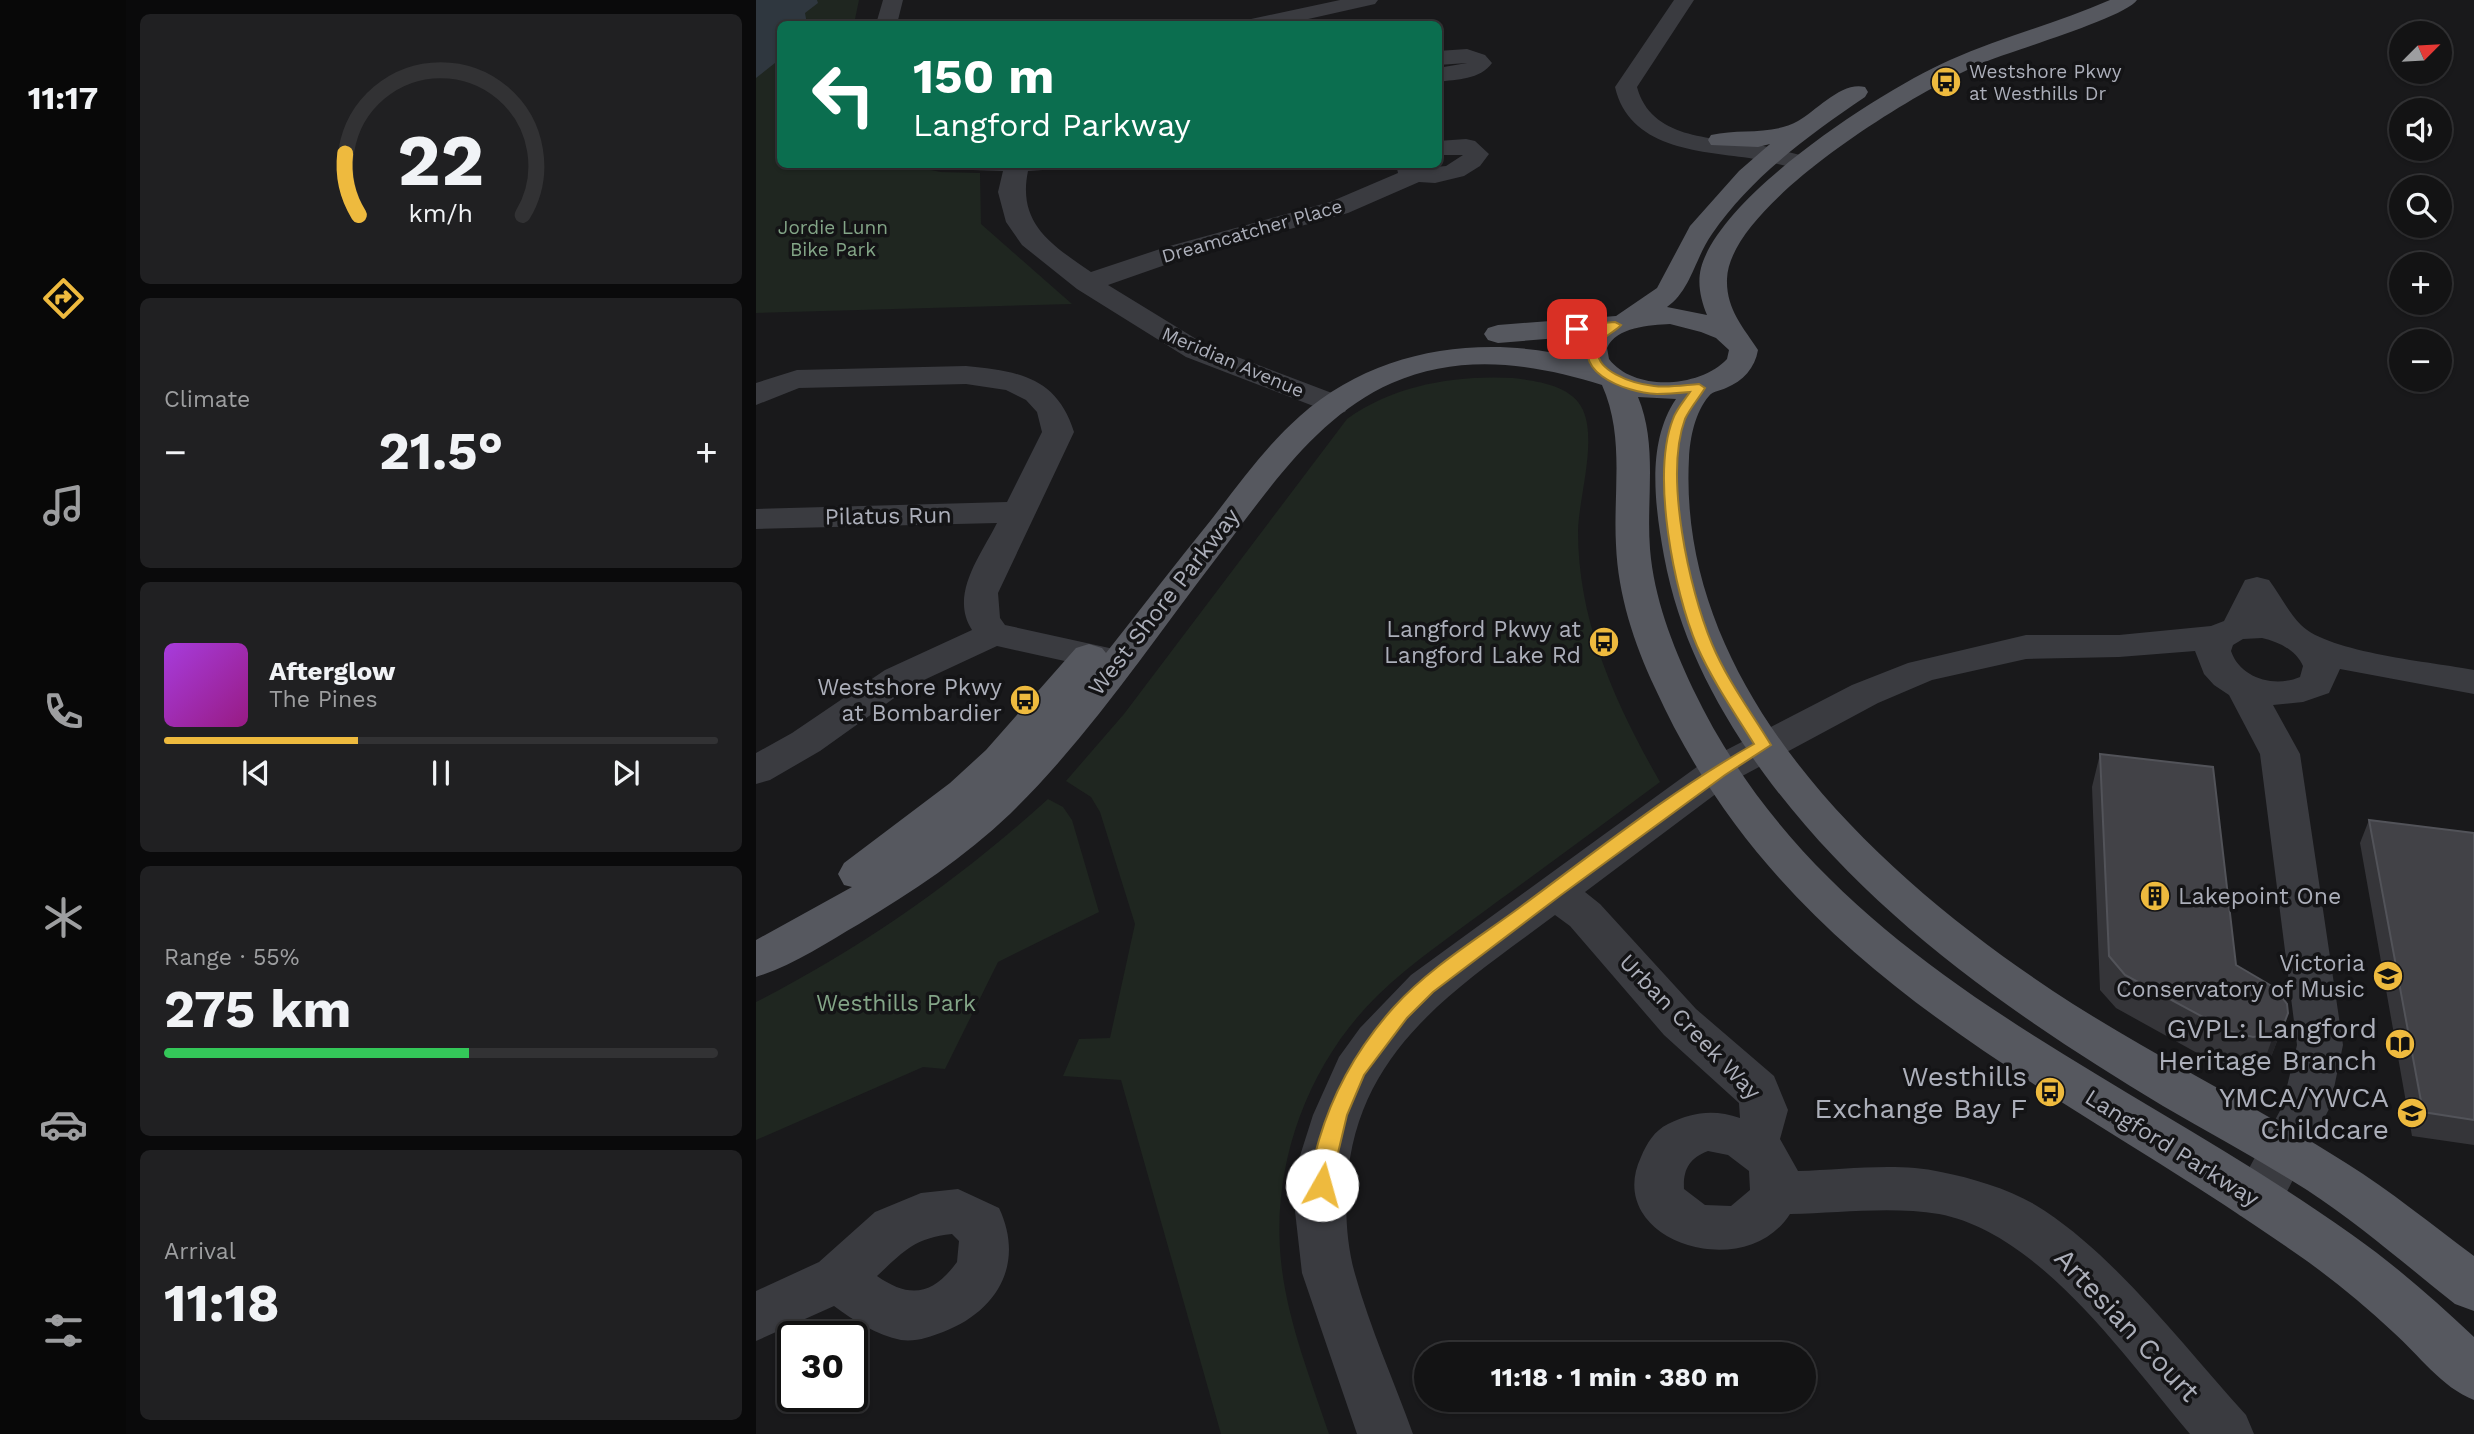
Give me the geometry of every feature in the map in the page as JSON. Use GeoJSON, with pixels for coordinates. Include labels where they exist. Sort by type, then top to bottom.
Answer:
{"type":"FeatureCollection","features":[{"type":"Feature","properties":{"kind":"main road"},"geometry":{"type":"LineString","coordinates":[[1894,72],[1974,38],[2078,0]]}},
{"type":"Feature","properties":{"kind":"main road"},"geometry":{"type":"LineString","coordinates":[[1728,332],[1713,285],[1719,254],[1754,209],[1803,163],[1855,123],[1926,80],[1990,52],[2127,0]]}},
{"type":"Feature","properties":{"kind":"main road","name":"West Shore Parkway"},"geometry":{"type":"LineString","coordinates":[[756,934],[852,879],[964,793],[1104,658],[1286,448],[1322,400],[1363,366],[1420,345],[1478,336],[1621,323],[1668,293],[1699,232],[1759,153],[1871,84]]}},
{"type":"Feature","properties":{"kind":"main road"},"geometry":{"type":"LineString","coordinates":[[1720,140],[1758,140],[1806,126]]}},
{"type":"Feature","properties":{"kind":"main road"},"geometry":{"type":"LineString","coordinates":[[1621,323],[1670,316],[1712,324],[1728,332],[1738,342],[1742,353],[1739,365],[1717,382],[1699,388],[1680,417],[1674,436],[1671,477],[1678,551],[1690,604],[1705,646],[1729,692],[1763,745],[1847,848],[1938,929],[2030,998],[2334,1181],[2474,1287]]}},
{"type":"Feature","properties":{"kind":"main road","name":"Langford Parkway"},"geometry":{"type":"LineString","coordinates":[[1621,323],[1602,334],[1594,344],[1592,355],[1597,367],[1612,378],[1634,432],[1633,552],[1647,622],[1675,686],[1719,771],[1765,837],[1833,908],[1905,972],[2002,1043],[2312,1234],[2420,1320],[2474,1374]]}},
{"type":"Feature","properties":{"kind":"main road","name":"West Shore Parkway"},"geometry":{"type":"LineString","coordinates":[[1322,400],[1430,361],[1467,354],[1504,352],[1541,356],[1655,390],[1699,388]]}},
{"type":"Feature","properties":{"kind":"main road","name":"West Shore Parkway"},"geometry":{"type":"LineString","coordinates":[[756,960],[856,904],[964,829],[1024,776],[1104,658]]}},
{"type":"Feature","properties":{"kind":"street"},"geometry":{"type":"LineString","coordinates":[[888,21],[892,0]]}},
{"type":"Feature","properties":{"kind":"street"},"geometry":{"type":"LineString","coordinates":[[1273,21],[1368,0]]}},
{"type":"Feature","properties":{"kind":"street"},"geometry":{"type":"LineString","coordinates":[[1684,0],[1626,88],[1630,107],[1648,124],[1663,133],[1726,150],[1759,153]]}},
{"type":"Feature","properties":{"kind":"street"},"geometry":{"type":"LineString","coordinates":[[1700,0],[1650,79],[1646,93],[1649,104],[1659,116],[1678,127],[1759,153],[1803,163]]}},
{"type":"Feature","properties":{"kind":"street"},"geometry":{"type":"LineString","coordinates":[[1442,58],[1466,56],[1477,58],[1481,63],[1472,70],[1442,74]]}},
{"type":"Feature","properties":{"kind":"street","name":"Dreamcatcher Place"},"geometry":{"type":"LineString","coordinates":[[1087,283],[1201,244],[1326,212],[1396,186],[1412,169],[1440,175],[1472,160],[1478,154],[1466,146],[1442,148]]}},
{"type":"Feature","properties":{"kind":"street","name":"Meridian Avenue"},"geometry":{"type":"LineString","coordinates":[[1016,168],[1012,192],[1019,222],[1031,239],[1087,283],[1162,333],[1196,351],[1322,400]]}},
{"type":"Feature","properties":{"kind":"street"},"geometry":{"type":"LineString","coordinates":[[756,396],[785,382],[810,378],[964,374],[1005,380],[1026,387],[1042,397],[1052,409],[1058,432],[980,593],[982,618],[993,634]]}},
{"type":"Feature","properties":{"kind":"street","name":"Pilatus Run"},"geometry":{"type":"LineString","coordinates":[[756,519],[1019,512]]}},
{"type":"Feature","properties":{"kind":"street"},"geometry":{"type":"LineString","coordinates":[[2230,655],[2262,627],[2343,658],[2456,680]]}},
{"type":"Feature","properties":{"kind":"street"},"geometry":{"type":"LineString","coordinates":[[756,770],[806,742],[898,678],[993,634],[1104,658]]}},
{"type":"Feature","properties":{"kind":"street"},"geometry":{"type":"LineString","coordinates":[[2280,754],[2304,688],[2322,666],[2299,640]]}},
{"type":"Feature","properties":{"kind":"street"},"geometry":{"type":"LineString","coordinates":[[1385,1434],[1328,1273],[1320,1211],[1324,1159],[1337,1115],[1356,1070],[1400,1012],[1427,987],[1719,771],[1763,745],[1865,694],[1921,671],[2026,647],[2119,646],[2230,655],[2276,694],[2343,679],[2456,680]]}},
{"type":"Feature","properties":{"kind":"street"},"geometry":{"type":"LineString","coordinates":[[2230,655],[2280,754],[2320,1045],[2318,1073],[2308,1106],[2257,1200]]}},
{"type":"Feature","properties":{"kind":"street","name":"Urban Creek Way"},"geometry":{"type":"LineString","coordinates":[[1555,891],[1585,915],[1681,1021],[1757,1090],[1765,1103],[1765,1111],[1760,1133],[1752,1143]]}},
{"type":"Feature","properties":{"kind":"street"},"geometry":{"type":"LineString","coordinates":[[1709,1131],[1731,1133],[1752,1143],[1765,1155],[1773,1170],[1775,1193],[1768,1206],[1752,1221],[1731,1229],[1707,1229],[1685,1221],[1667,1206],[1659,1187],[1660,1167],[1670,1149],[1686,1137],[1709,1131]]}},
{"type":"Feature","properties":{"kind":"street","name":"Artesian Court"},"geometry":{"type":"LineString","coordinates":[[1775,1193],[1916,1190],[1941,1193],[1996,1210],[2026,1226],[2077,1265],[2226,1434]]}},
{"type":"Feature","properties":{"kind":"street"},"geometry":{"type":"LineString","coordinates":[[756,1317],[838,1279]]}},
{"type":"Feature","properties":{"kind":"green space","name":"Jordie Lunn Bike Park"},"geometry":{"type":"Polygon","coordinates":[[[756,0],[859,0],[855,21],[777,21],[777,168],[920,168],[941,172],[980,173],[981,224],[1072,304],[756,313],[756,0]]]}},
{"type":"Feature","properties":{"kind":"green space"},"geometry":{"type":"Polygon","coordinates":[[[1469,378],[1513,378],[1562,390],[1571,395],[1583,410],[1587,423],[1588,453],[1578,531],[1585,598],[1602,662],[1629,723],[1660,782],[1406,970],[1377,996],[1331,1052],[1299,1118],[1282,1188],[1279,1225],[1288,1305],[1329,1434],[1221,1434],[1121,1080],[1063,1076],[1079,1039],[1110,1038],[1135,924],[1100,812],[1091,797],[1066,781],[1124,714],[1347,419],[1365,407],[1405,390],[1469,378]]]}},
{"type":"Feature","properties":{"kind":"green space","name":"Westhills Park"},"geometry":{"type":"Polygon","coordinates":[[[1048,799],[1063,807],[1072,820],[1099,912],[998,962],[945,1069],[923,1067],[756,1140],[756,1002],[834,959],[909,910],[980,857],[1048,799]]]}},
{"type":"Feature","properties":{"kind":"shaded area"},"geometry":{"type":"Polygon","coordinates":[[[756,0],[817,0],[818,3],[805,13],[806,21],[777,21],[777,61],[756,78],[756,0]]]}},
{"type":"Feature","properties":{"kind":"building","name":"Lakepoint One"},"geometry":{"type":"Polygon","coordinates":[[[2100,754],[2213,767],[2236,965],[2275,988],[2287,1004],[2288,1013],[2282,1029],[2274,1034],[2253,1037],[2229,1031],[2125,975],[2109,956],[2100,754]]]}},
{"type":"Feature","properties":{"kind":"building"},"geometry":{"type":"Polygon","coordinates":[[[2369,820],[2474,833],[2474,1120],[2423,1112],[2369,820]]]}},
{"type":"Feature","properties":{"kind":"place","name":"Westshore Pkwy at Westhills Dr"},"geometry":{"type":"Point","coordinates":[1946,82]}},
{"type":"Feature","properties":{"kind":"place","name":"Langford Pkwy at Langford Lake Rd"},"geometry":{"type":"Point","coordinates":[1604,642]}},
{"type":"Feature","properties":{"kind":"place","name":"Westshore Pkwy at Bombardier"},"geometry":{"type":"Point","coordinates":[1025,700]}},
{"type":"Feature","properties":{"kind":"place","name":"Lakepoint One"},"geometry":{"type":"Point","coordinates":[2155,896]}},
{"type":"Feature","properties":{"kind":"place","name":"Victoria Conservatory of Music"},"geometry":{"type":"Point","coordinates":[2388,976]}},
{"type":"Feature","properties":{"kind":"place","name":"GVPL: Langford Heritage Branch"},"geometry":{"type":"Point","coordinates":[2400,1044]}},
{"type":"Feature","properties":{"kind":"place","name":"Westhills Exchange Bay F"},"geometry":{"type":"Point","coordinates":[2050,1092]}},
{"type":"Feature","properties":{"kind":"place","name":"YMCA/YWCA Childcare"},"geometry":{"type":"Point","coordinates":[2412,1113]}},
{"type":"Feature","properties":{"kind":"route"},"geometry":{"type":"LineString","coordinates":[[1322,1185],[1324,1159],[1337,1115],[1356,1070],[1400,1012],[1427,987],[1555,891],[1719,771],[1763,745],[1729,692],[1705,646],[1690,604],[1678,551],[1671,477],[1674,436],[1680,417],[1699,388],[1655,390],[1615,380],[1597,367],[1592,355],[1594,344],[1615,325],[1577,329]]}}]}
